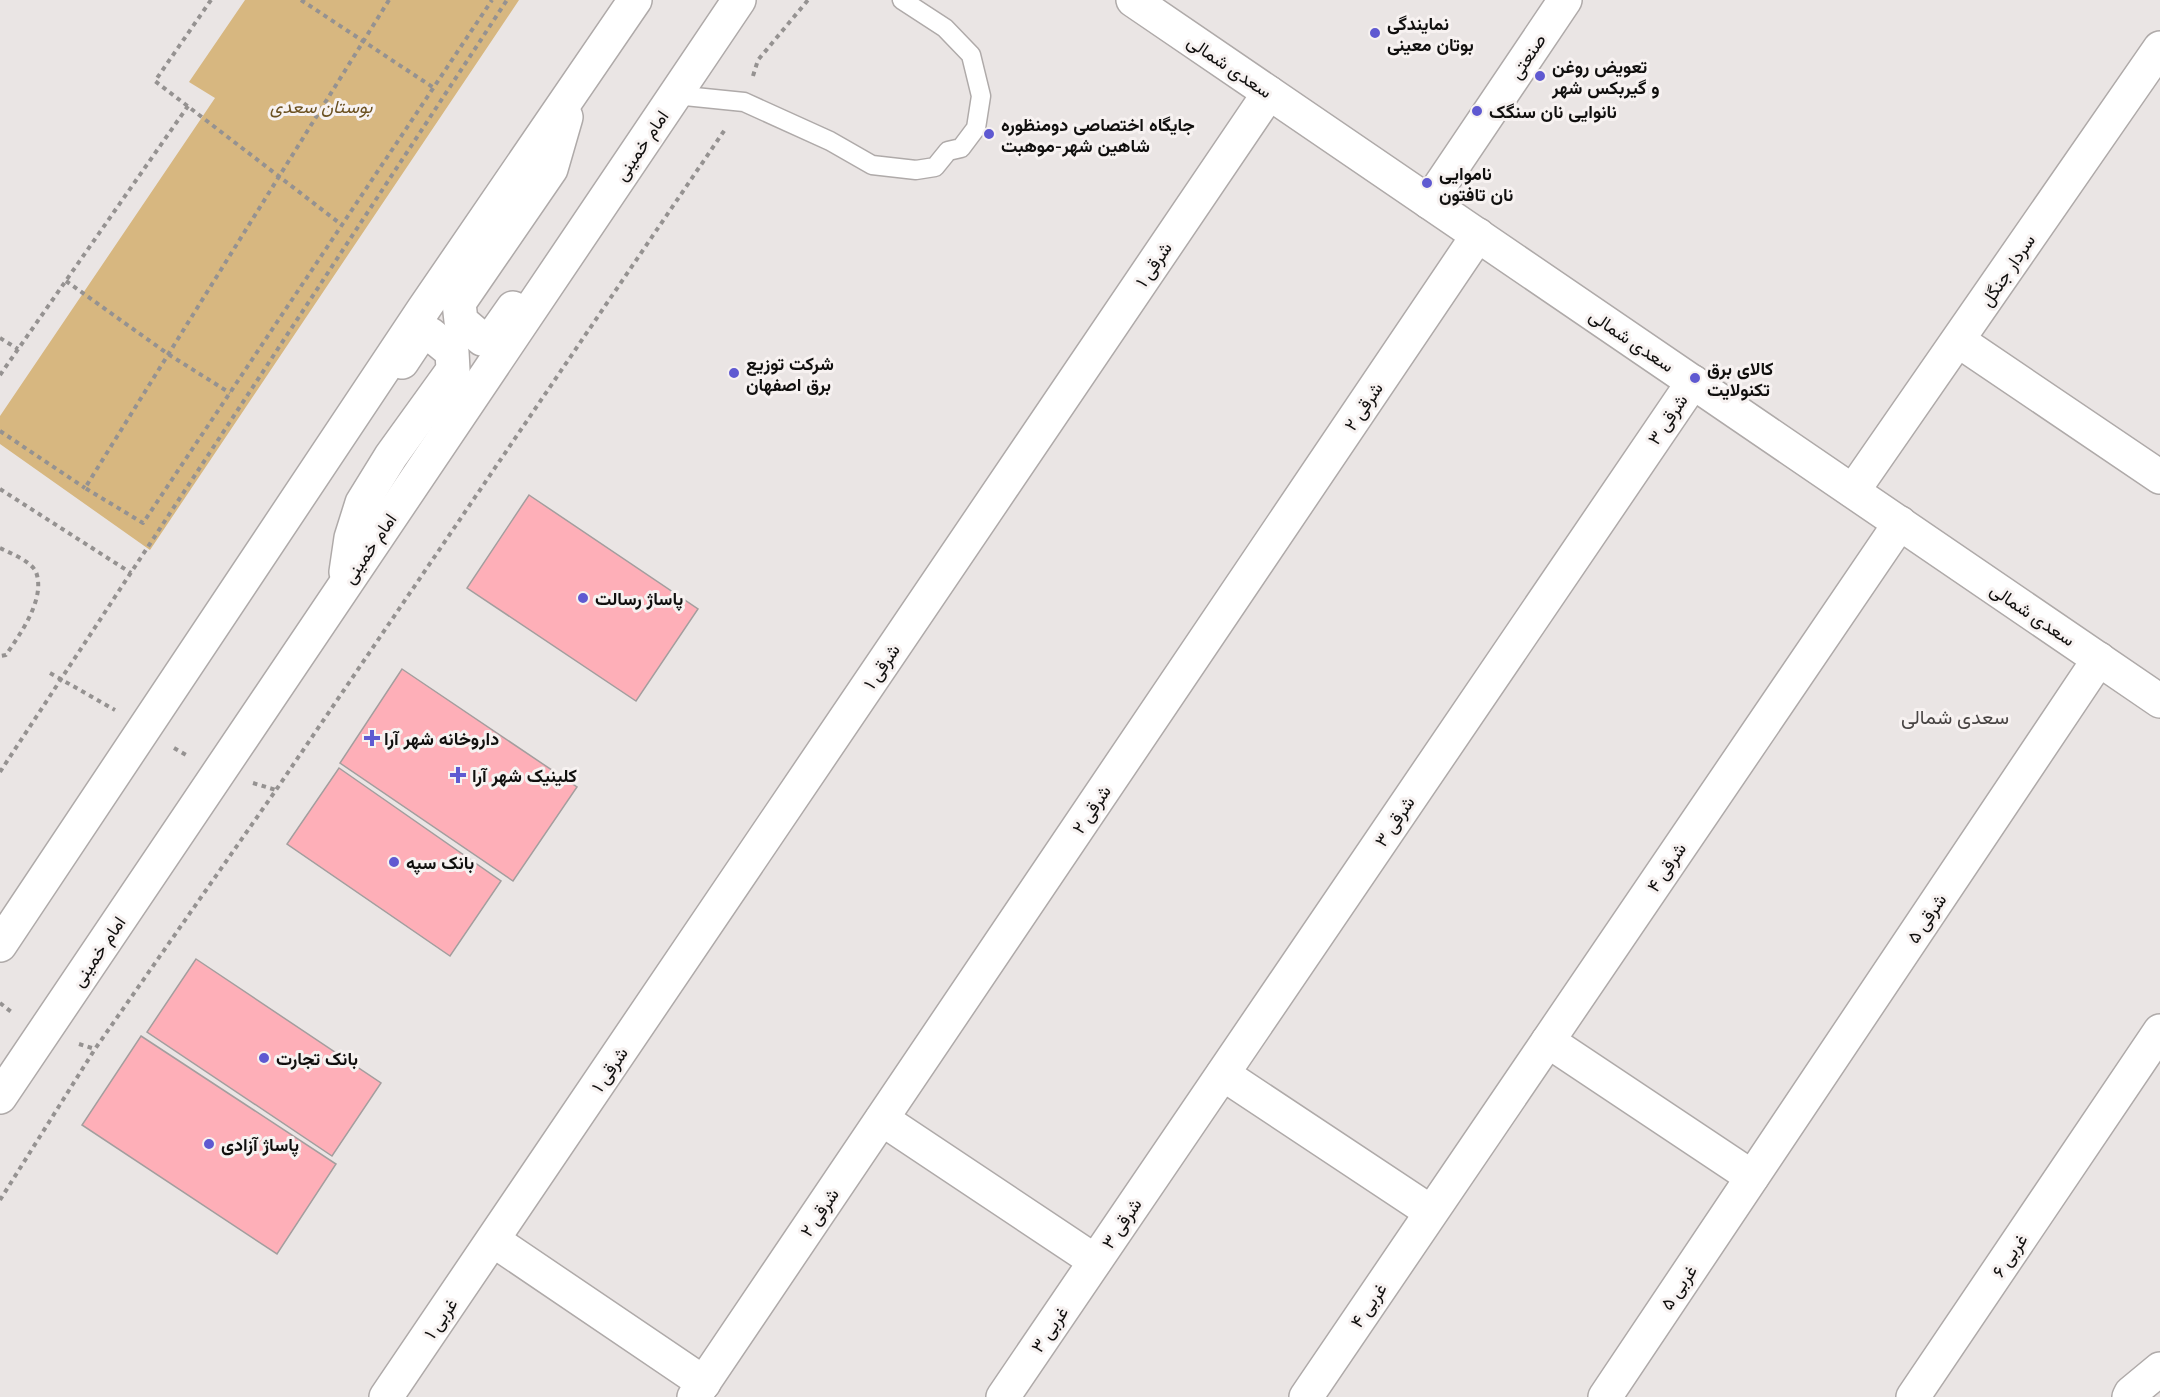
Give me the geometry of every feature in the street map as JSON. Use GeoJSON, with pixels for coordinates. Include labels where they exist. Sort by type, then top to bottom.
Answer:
{"type":"FeatureCollection","features":[{"type":"Feature","properties":{"kind":"street"},"geometry":{"type":"LineString","coordinates":[[0,945],[368,394],[635,0]]}},
{"type":"Feature","properties":{"kind":"street","name":"امام خمینی"},"geometry":{"type":"LineString","coordinates":[[0,1096],[739,0]]}},
{"type":"Feature","properties":{"kind":"street","name":"سعدی شمالی"},"geometry":{"type":"LineString","coordinates":[[1133,0],[2160,701]]}},
{"type":"Feature","properties":{"kind":"street","name":"صنعتی"},"geometry":{"type":"LineString","coordinates":[[1429,202],[1565,0]]}},
{"type":"Feature","properties":{"kind":"street","name":"سردار جنگل"},"geometry":{"type":"LineString","coordinates":[[1853,491],[2160,48]]}},
{"type":"Feature","properties":{"kind":"street"},"geometry":{"type":"LineString","coordinates":[[553,275],[527,287],[494,335],[482,339],[461,321],[459,303],[551,170],[572,92]]}},
{"type":"Feature","properties":{"kind":"street","name":"۱ شرقی"},"geometry":{"type":"LineString","coordinates":[[493,1240],[1269,93]]}},
{"type":"Feature","properties":{"kind":"street","name":"۲ شرقی"},"geometry":{"type":"LineString","coordinates":[[699,1390],[1478,235]]}},
{"type":"Feature","properties":{"kind":"street"},"geometry":{"type":"LineString","coordinates":[[344,585],[351,538],[362,503],[453,370],[452,352],[430,334],[418,338],[385,386],[368,394]]}},
{"type":"Feature","properties":{"kind":"street"},"geometry":{"type":"LineString","coordinates":[[1959,341],[2160,477]]}},
{"type":"Feature","properties":{"kind":"street","name":"۳ شرقی"},"geometry":{"type":"LineString","coordinates":[[1095,1261],[1693,382]]}},
{"type":"Feature","properties":{"kind":"street","name":"۴ شرقی"},"geometry":{"type":"LineString","coordinates":[[1431,1212],[1900,523]]}},
{"type":"Feature","properties":{"kind":"street","name":"۵ شرقی"},"geometry":{"type":"LineString","coordinates":[[1752,1177],[2099,659]]}},
{"type":"Feature","properties":{"kind":"street","name":"۶ غربی"},"geometry":{"type":"LineString","coordinates":[[1913,1397],[2160,1031]]}},
{"type":"Feature","properties":{"kind":"street"},"geometry":{"type":"LineString","coordinates":[[1548,1041],[1752,1177]]}},
{"type":"Feature","properties":{"kind":"street"},"geometry":{"type":"LineString","coordinates":[[1223,1074],[1431,1212]]}},
{"type":"Feature","properties":{"kind":"street"},"geometry":{"type":"LineString","coordinates":[[882,1119],[1095,1261]]}},
{"type":"Feature","properties":{"kind":"street","name":"۵ غربی"},"geometry":{"type":"LineString","coordinates":[[1605,1397],[1752,1177]]}},
{"type":"Feature","properties":{"kind":"street","name":"۴ غربی"},"geometry":{"type":"LineString","coordinates":[[1306,1397],[1431,1212]]}},
{"type":"Feature","properties":{"kind":"street"},"geometry":{"type":"LineString","coordinates":[[493,1240],[699,1390]]}},
{"type":"Feature","properties":{"kind":"street","name":"۱ غربی"},"geometry":{"type":"LineString","coordinates":[[386,1397],[493,1240]]}},
{"type":"Feature","properties":{"kind":"street","name":"۳ غربی"},"geometry":{"type":"LineString","coordinates":[[1003,1397],[1095,1261]]}},
{"type":"Feature","properties":{"kind":"street"},"geometry":{"type":"LineString","coordinates":[[2129,1397],[2160,1369]]}},
{"type":"Feature","properties":{"kind":"lane"},"geometry":{"type":"LineString","coordinates":[[675,95],[744,102],[830,141],[872,165],[916,170],[935,167],[948,151],[961,148],[976,128],[981,96],[970,55],[945,28],[902,0]]}},
{"type":"Feature","properties":{"kind":"path"},"geometry":{"type":"LineString","coordinates":[[211,0],[155,81],[342,225]]}},
{"type":"Feature","properties":{"kind":"path"},"geometry":{"type":"LineString","coordinates":[[301,0],[434,88]]}},
{"type":"Feature","properties":{"kind":"path"},"geometry":{"type":"LineString","coordinates":[[85,488],[389,0]]}},
{"type":"Feature","properties":{"kind":"path"},"geometry":{"type":"LineString","coordinates":[[0,431],[85,488],[143,523],[492,0]]}},
{"type":"Feature","properties":{"kind":"path"},"geometry":{"type":"LineString","coordinates":[[0,772],[507,0]]}},
{"type":"Feature","properties":{"kind":"path"},"geometry":{"type":"LineString","coordinates":[[0,1200],[95,1049],[276,790],[744,102],[758,60],[808,0]]}},
{"type":"Feature","properties":{"kind":"path"},"geometry":{"type":"LineString","coordinates":[[0,375],[188,106]]}},
{"type":"Feature","properties":{"kind":"path"},"geometry":{"type":"LineString","coordinates":[[66,281],[168,354],[230,393]]}},
{"type":"Feature","properties":{"kind":"path"},"geometry":{"type":"LineString","coordinates":[[0,338],[18,349]]}},
{"type":"Feature","properties":{"kind":"path"},"geometry":{"type":"LineString","coordinates":[[0,489],[131,573]]}},
{"type":"Feature","properties":{"kind":"path"},"geometry":{"type":"LineString","coordinates":[[0,548],[30,565],[36,572],[36,592],[30,620],[6,655],[0,656]]}},
{"type":"Feature","properties":{"kind":"green space","name":"بوستان سعدی"},"geometry":{"type":"Polygon","coordinates":[[[245,0],[519,0],[150,550],[0,444],[0,416],[215,98],[189,82],[245,0]]]}},
{"type":"Feature","properties":{"kind":"building","name":"پاساژ رسالت"},"geometry":{"type":"Polygon","coordinates":[[[529,495],[698,609],[636,701],[467,588],[529,495]]]}},
{"type":"Feature","properties":{"kind":"building","name":"کلینیک شهر آرا"},"geometry":{"type":"Polygon","coordinates":[[[402,669],[577,787],[513,881],[340,763],[402,669]]]}},
{"type":"Feature","properties":{"kind":"building","name":"بانک سپه"},"geometry":{"type":"Polygon","coordinates":[[[339,768],[501,881],[450,956],[287,844],[339,768]]]}},
{"type":"Feature","properties":{"kind":"building","name":"بانک تجارت"},"geometry":{"type":"Polygon","coordinates":[[[196,959],[381,1083],[332,1156],[147,1032],[196,959]]]}},
{"type":"Feature","properties":{"kind":"building","name":"پاساژ آزادی"},"geometry":{"type":"Polygon","coordinates":[[[141,1036],[336,1164],[277,1254],[82,1125],[141,1036]]]}},
{"type":"Feature","properties":{"kind":"place","name":"نمایندگی بوتان معینی"},"geometry":{"type":"Point","coordinates":[1375,33]}},
{"type":"Feature","properties":{"kind":"place","name":"تعویض روغن و گیربکس شهر"},"geometry":{"type":"Point","coordinates":[1540,76]}},
{"type":"Feature","properties":{"kind":"place","name":"نانوایی نان سنگک"},"geometry":{"type":"Point","coordinates":[1477,111]}},
{"type":"Feature","properties":{"kind":"place","name":"جایگاه اختصاصی دومنظوره شاهین شهر-موهبت"},"geometry":{"type":"Point","coordinates":[989,134]}},
{"type":"Feature","properties":{"kind":"place","name":"ناموایی نان تافتون"},"geometry":{"type":"Point","coordinates":[1427,183]}},
{"type":"Feature","properties":{"kind":"place","name":"شرکت توزیع برق اصفهان"},"geometry":{"type":"Point","coordinates":[734,373]}},
{"type":"Feature","properties":{"kind":"place","name":"کالای برق تکنولایت"},"geometry":{"type":"Point","coordinates":[1695,378]}},
{"type":"Feature","properties":{"kind":"place","name":"پاساژ رسالت"},"geometry":{"type":"Point","coordinates":[583,598]}},
{"type":"Feature","properties":{"kind":"place","name":"داروخانه شهر آرا"},"geometry":{"type":"Point","coordinates":[372,738]}},
{"type":"Feature","properties":{"kind":"place","name":"کلینیک شهر آرا"},"geometry":{"type":"Point","coordinates":[458,775]}},
{"type":"Feature","properties":{"kind":"place","name":"بانک سپه"},"geometry":{"type":"Point","coordinates":[394,862]}},
{"type":"Feature","properties":{"kind":"place","name":"بانک تجارت"},"geometry":{"type":"Point","coordinates":[264,1058]}},
{"type":"Feature","properties":{"kind":"place","name":"پاساژ آزادی"},"geometry":{"type":"Point","coordinates":[209,1144]}},
{"type":"Feature","properties":{"kind":"district","name":"سعدی شمالی"},"geometry":{"type":"Point","coordinates":[1955,716]}}]}
